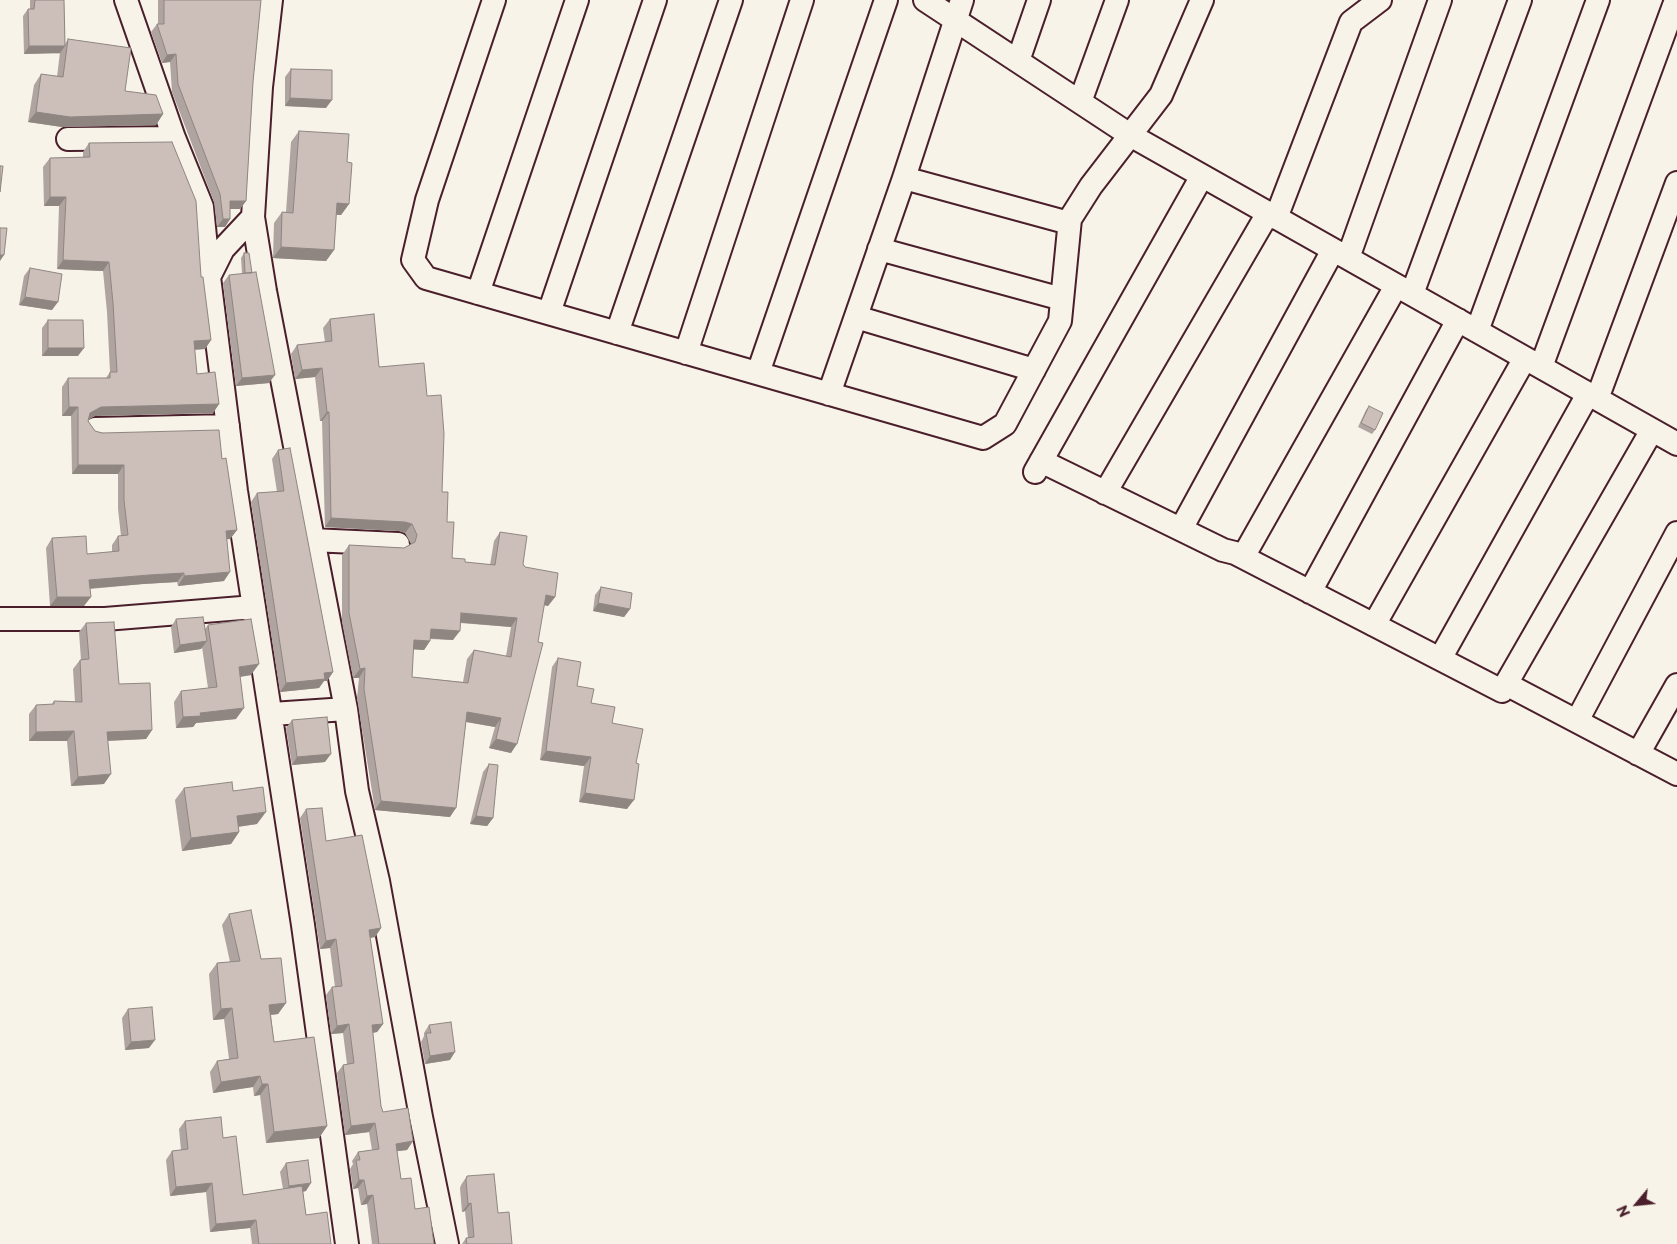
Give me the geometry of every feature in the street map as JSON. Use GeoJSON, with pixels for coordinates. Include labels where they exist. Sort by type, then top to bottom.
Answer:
{"type":"FeatureCollection","features":[{"type":"Feature","properties":{"kind":"street"},"geometry":{"type":"LineString","coordinates":[[126,0],[174,138],[202,207],[228,426],[302,915],[347,1244]]}},
{"type":"Feature","properties":{"kind":"street"},"geometry":{"type":"LineString","coordinates":[[271,0],[261,87],[253,216],[264,291],[346,709],[357,791],[378,881],[421,1117],[447,1244]]}},
{"type":"Feature","properties":{"kind":"street"},"geometry":{"type":"LineString","coordinates":[[494,0],[426,200],[413,260],[426,278],[983,438],[1005,424],[1060,321],[1069,223],[1091,186],[1161,95],[1202,0]]}},
{"type":"Feature","properties":{"kind":"street"},"geometry":{"type":"LineString","coordinates":[[478,293],[577,0]]}},
{"type":"Feature","properties":{"kind":"street"},"geometry":{"type":"LineString","coordinates":[[549,313],[655,0]]}},
{"type":"Feature","properties":{"kind":"street"},"geometry":{"type":"LineString","coordinates":[[617,333],[731,0]]}},
{"type":"Feature","properties":{"kind":"street"},"geometry":{"type":"LineString","coordinates":[[686,353],[802,0]]}},
{"type":"Feature","properties":{"kind":"street"},"geometry":{"type":"LineString","coordinates":[[758,374],[886,0]]}},
{"type":"Feature","properties":{"kind":"street"},"geometry":{"type":"LineString","coordinates":[[925,0],[959,10],[1018,61],[1130,135],[1592,397],[1652,430],[1675,438]]}},
{"type":"Feature","properties":{"kind":"street"},"geometry":{"type":"LineString","coordinates":[[1018,61],[1039,0]]}},
{"type":"Feature","properties":{"kind":"street"},"geometry":{"type":"LineString","coordinates":[[1080,102],[1116,0]]}},
{"type":"Feature","properties":{"kind":"street"},"geometry":{"type":"LineString","coordinates":[[1105,493],[1272,215],[1350,22],[1380,0]]}},
{"type":"Feature","properties":{"kind":"street"},"geometry":{"type":"LineString","coordinates":[[1181,530],[1340,254],[1440,0]]}},
{"type":"Feature","properties":{"kind":"street"},"geometry":{"type":"LineString","coordinates":[[1243,557],[1404,290],[1520,0]]}},
{"type":"Feature","properties":{"kind":"street"},"geometry":{"type":"LineString","coordinates":[[1310,592],[1467,326],[1598,0]]}},
{"type":"Feature","properties":{"kind":"street"},"geometry":{"type":"LineString","coordinates":[[1374,625],[1533,363],[1676,0]]}},
{"type":"Feature","properties":{"kind":"street"},"geometry":{"type":"LineString","coordinates":[[829,394],[904,178],[959,10]]}},
{"type":"Feature","properties":{"kind":"street"},"geometry":{"type":"LineString","coordinates":[[68,139],[174,138]]}},
{"type":"Feature","properties":{"kind":"street"},"geometry":{"type":"LineString","coordinates":[[1202,176],[1038,466],[1105,493],[1181,530],[1243,557],[1502,691],[1652,430]]}},
{"type":"Feature","properties":{"kind":"street"},"geometry":{"type":"LineString","coordinates":[[904,178],[1069,223]]}},
{"type":"Feature","properties":{"kind":"street"},"geometry":{"type":"LineString","coordinates":[[1440,659],[1592,397],[1677,182]]}},
{"type":"Feature","properties":{"kind":"street"},"geometry":{"type":"LineString","coordinates":[[209,277],[223,249],[253,216]]}},
{"type":"Feature","properties":{"kind":"street"},"geometry":{"type":"LineString","coordinates":[[879,249],[1062,299]]}},
{"type":"Feature","properties":{"kind":"street"},"geometry":{"type":"LineString","coordinates":[[856,317],[1034,370]]}},
{"type":"Feature","properties":{"kind":"street"},"geometry":{"type":"LineString","coordinates":[[95,429],[228,426]]}},
{"type":"Feature","properties":{"kind":"street"},"geometry":{"type":"LineString","coordinates":[[1577,721],[1677,533]]}},
{"type":"Feature","properties":{"kind":"street"},"geometry":{"type":"LineString","coordinates":[[312,540],[398,544]]}},
{"type":"Feature","properties":{"kind":"street"},"geometry":{"type":"LineString","coordinates":[[0,619],[105,619],[254,607]]}},
{"type":"Feature","properties":{"kind":"street"},"geometry":{"type":"LineString","coordinates":[[1506,684],[1677,774]]}},
{"type":"Feature","properties":{"kind":"street"},"geometry":{"type":"LineString","coordinates":[[1638,754],[1677,685]]}},
{"type":"Feature","properties":{"kind":"street"},"geometry":{"type":"LineString","coordinates":[[272,714],[346,709]]}},
{"type":"Feature","properties":{"kind":"building"},"geometry":{"type":"Polygon","coordinates":[[[35,0],[64,0],[65,46],[29,46],[28,9],[34,9],[35,0]]]}},
{"type":"Feature","properties":{"kind":"building"},"geometry":{"type":"Polygon","coordinates":[[[164,0],[261,0],[253,82],[246,201],[230,201],[230,219],[223,219],[220,194],[178,84],[176,54],[167,55],[157,24],[164,24],[164,0]]]}},
{"type":"Feature","properties":{"kind":"building"},"geometry":{"type":"Polygon","coordinates":[[[68,39],[131,48],[125,91],[156,95],[163,114],[70,117],[36,112],[41,74],[63,77],[68,39]]]}},
{"type":"Feature","properties":{"kind":"building"},"geometry":{"type":"Polygon","coordinates":[[[291,69],[332,70],[332,100],[290,98],[291,69]]]}},
{"type":"Feature","properties":{"kind":"building"},"geometry":{"type":"Polygon","coordinates":[[[299,131],[349,134],[347,162],[352,163],[349,204],[337,203],[334,250],[281,247],[282,212],[293,213],[299,131]]]}},
{"type":"Feature","properties":{"kind":"building"},"geometry":{"type":"Polygon","coordinates":[[[172,142],[196,201],[201,277],[203,277],[211,340],[194,341],[197,374],[215,372],[219,404],[101,407],[90,413],[88,421],[95,431],[102,433],[219,430],[222,459],[226,458],[237,530],[226,531],[230,572],[184,576],[184,573],[89,580],[91,597],[57,597],[52,538],[86,536],[87,554],[119,551],[118,536],[128,535],[124,500],[124,465],[78,465],[78,407],[69,407],[68,378],[110,378],[110,372],[117,372],[109,262],[63,260],[66,197],[50,197],[50,158],[90,157],[89,143],[172,142]]]}},
{"type":"Feature","properties":{"kind":"building"},"geometry":{"type":"Polygon","coordinates":[[[0,166],[3,166],[0,192],[0,166]]]}},
{"type":"Feature","properties":{"kind":"building"},"geometry":{"type":"Polygon","coordinates":[[[0,228],[7,228],[4,255],[0,255],[0,228]]]}},
{"type":"Feature","properties":{"kind":"building"},"geometry":{"type":"Polygon","coordinates":[[[244,253],[249,253],[252,273],[245,273],[244,253]]]}},
{"type":"Feature","properties":{"kind":"building"},"geometry":{"type":"Polygon","coordinates":[[[30,268],[62,274],[58,302],[25,297],[30,268]]]}},
{"type":"Feature","properties":{"kind":"building"},"geometry":{"type":"Polygon","coordinates":[[[256,272],[275,375],[242,378],[229,275],[256,272]]]}},
{"type":"Feature","properties":{"kind":"building"},"geometry":{"type":"Polygon","coordinates":[[[374,314],[379,367],[424,363],[427,396],[441,395],[444,434],[442,492],[448,492],[447,522],[454,522],[452,558],[465,559],[465,562],[495,565],[500,532],[527,536],[523,564],[525,567],[558,573],[555,597],[546,595],[538,642],[543,643],[517,744],[496,739],[501,718],[467,712],[456,808],[381,801],[364,689],[365,668],[360,669],[349,613],[349,545],[404,548],[415,542],[417,535],[412,524],[405,522],[331,518],[329,412],[327,412],[322,368],[302,370],[297,345],[332,341],[330,319],[374,314]],[[461,613],[460,631],[431,629],[430,641],[414,640],[412,677],[468,683],[474,650],[511,657],[517,618],[461,613]]]}},
{"type":"Feature","properties":{"kind":"building"},"geometry":{"type":"Polygon","coordinates":[[[48,320],[83,320],[84,348],[48,348],[48,320]]]}},
{"type":"Feature","properties":{"kind":"building"},"geometry":{"type":"Polygon","coordinates":[[[1369,406],[1383,413],[1375,430],[1361,423],[1369,406]]]}},
{"type":"Feature","properties":{"kind":"building"},"geometry":{"type":"Polygon","coordinates":[[[290,448],[333,672],[324,673],[325,679],[286,683],[257,493],[284,491],[278,450],[290,448]]]}},
{"type":"Feature","properties":{"kind":"building"},"geometry":{"type":"Polygon","coordinates":[[[601,587],[632,593],[630,609],[598,603],[601,587]]]}},
{"type":"Feature","properties":{"kind":"building"},"geometry":{"type":"Polygon","coordinates":[[[203,617],[207,641],[180,645],[176,619],[203,617]]]}},
{"type":"Feature","properties":{"kind":"building"},"geometry":{"type":"Polygon","coordinates":[[[251,619],[259,664],[239,667],[244,708],[200,713],[201,716],[183,717],[181,691],[217,687],[208,625],[251,619]]]}},
{"type":"Feature","properties":{"kind":"building"},"geometry":{"type":"Polygon","coordinates":[[[114,622],[119,684],[150,683],[152,730],[107,732],[111,774],[78,777],[74,731],[36,732],[36,705],[54,704],[54,701],[82,702],[80,660],[89,659],[86,623],[114,622]]]}},
{"type":"Feature","properties":{"kind":"building"},"geometry":{"type":"Polygon","coordinates":[[[558,658],[581,662],[577,686],[594,689],[591,703],[615,707],[612,723],[643,729],[636,763],[639,764],[634,800],[585,793],[591,757],[546,751],[558,658]]]}},
{"type":"Feature","properties":{"kind":"building"},"geometry":{"type":"Polygon","coordinates":[[[327,717],[331,754],[297,757],[292,720],[327,717]]]}},
{"type":"Feature","properties":{"kind":"building"},"geometry":{"type":"Polygon","coordinates":[[[489,764],[498,765],[493,818],[476,816],[489,764]]]}},
{"type":"Feature","properties":{"kind":"building"},"geometry":{"type":"Polygon","coordinates":[[[232,782],[233,791],[263,787],[266,812],[237,816],[239,832],[191,838],[184,788],[232,782]]]}},
{"type":"Feature","properties":{"kind":"building"},"geometry":{"type":"Polygon","coordinates":[[[322,808],[326,841],[362,835],[381,928],[369,930],[383,1024],[372,1025],[381,1106],[383,1112],[408,1108],[413,1141],[396,1144],[401,1179],[411,1178],[415,1209],[429,1207],[434,1244],[379,1244],[373,1195],[367,1196],[364,1180],[359,1180],[356,1160],[360,1160],[358,1152],[379,1149],[375,1123],[351,1126],[343,1065],[354,1063],[349,1024],[337,1026],[332,987],[342,986],[336,939],[326,941],[306,809],[322,808]]]}},
{"type":"Feature","properties":{"kind":"building"},"geometry":{"type":"Polygon","coordinates":[[[251,910],[261,959],[281,958],[286,1003],[269,1005],[274,1042],[314,1037],[327,1126],[274,1132],[268,1084],[262,1084],[260,1076],[221,1082],[217,1061],[238,1058],[232,1008],[221,1009],[217,963],[240,961],[229,914],[251,910]]]}},
{"type":"Feature","properties":{"kind":"building"},"geometry":{"type":"Polygon","coordinates":[[[152,1007],[155,1040],[131,1042],[128,1009],[152,1007]]]}},
{"type":"Feature","properties":{"kind":"building"},"geometry":{"type":"Polygon","coordinates":[[[451,1022],[455,1052],[430,1056],[426,1033],[431,1033],[429,1025],[451,1022]]]}},
{"type":"Feature","properties":{"kind":"building"},"geometry":{"type":"Polygon","coordinates":[[[221,1117],[223,1138],[236,1136],[243,1195],[302,1186],[306,1215],[327,1212],[331,1244],[259,1244],[256,1220],[216,1224],[212,1183],[176,1187],[172,1151],[188,1149],[185,1121],[221,1117]]]}},
{"type":"Feature","properties":{"kind":"building"},"geometry":{"type":"Polygon","coordinates":[[[308,1160],[311,1183],[289,1186],[286,1163],[308,1160]]]}},
{"type":"Feature","properties":{"kind":"building"},"geometry":{"type":"Polygon","coordinates":[[[494,1174],[498,1213],[509,1212],[512,1244],[467,1244],[466,1238],[474,1237],[471,1203],[468,1204],[467,1176],[494,1174]]]}}]}
